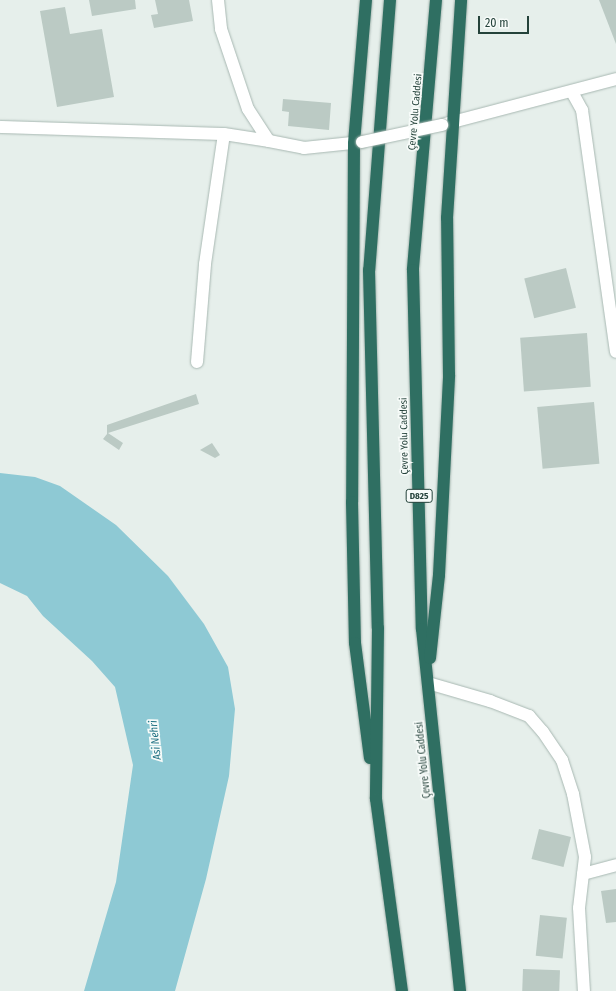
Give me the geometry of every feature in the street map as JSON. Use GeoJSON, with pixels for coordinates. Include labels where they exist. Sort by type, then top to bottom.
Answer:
{"type":"FeatureCollection","features":[{"type":"Feature","properties":{"kind":"highway"},"geometry":{"type":"LineString","coordinates":[[366,0],[358,143],[352,502],[355,643],[402,991]]}},
{"type":"Feature","properties":{"kind":"highway"},"geometry":{"type":"LineString","coordinates":[[376,799],[378,628],[369,270],[390,0]]}},
{"type":"Feature","properties":{"kind":"highway","name":"Çevre Yolu Caddesi"},"geometry":{"type":"LineString","coordinates":[[436,0],[414,270],[422,629],[460,991]]}},
{"type":"Feature","properties":{"kind":"highway"},"geometry":{"type":"LineString","coordinates":[[428,683],[439,575],[448,383],[448,123],[461,0]]}},
{"type":"Feature","properties":{"kind":"street"},"geometry":{"type":"LineString","coordinates":[[218,0],[221,29],[248,109],[269,141]]}},
{"type":"Feature","properties":{"kind":"street"},"geometry":{"type":"LineString","coordinates":[[0,127],[224,134],[304,148],[358,143],[448,123],[572,92],[616,79]]}},
{"type":"Feature","properties":{"kind":"street"},"geometry":{"type":"LineString","coordinates":[[572,92],[582,110],[616,352]]}},
{"type":"Feature","properties":{"kind":"street"},"geometry":{"type":"LineString","coordinates":[[197,362],[205,264],[224,134]]}},
{"type":"Feature","properties":{"kind":"street"},"geometry":{"type":"LineString","coordinates":[[428,683],[490,701],[529,716],[543,732],[562,760],[573,794],[585,857],[579,908],[584,991]]}},
{"type":"Feature","properties":{"kind":"street"},"geometry":{"type":"LineString","coordinates":[[582,874],[616,865]]}},
{"type":"Feature","properties":{"kind":"water","name":"Asi Nehri"},"geometry":{"type":"Polygon","coordinates":[[[0,473],[35,477],[60,486],[116,525],[168,576],[204,624],[228,667],[235,709],[229,776],[206,879],[175,991],[84,991],[116,882],[133,765],[115,687],[92,661],[43,616],[27,596],[0,583],[0,473]]]}},
{"type":"Feature","properties":{"kind":"building"},"geometry":{"type":"Polygon","coordinates":[[[89,0],[135,0],[136,9],[92,16],[89,0]]]}},
{"type":"Feature","properties":{"kind":"building"},"geometry":{"type":"Polygon","coordinates":[[[155,0],[189,0],[193,21],[154,28],[151,15],[158,14],[155,0]]]}},
{"type":"Feature","properties":{"kind":"building"},"geometry":{"type":"Polygon","coordinates":[[[599,0],[616,0],[616,44],[599,0]]]}},
{"type":"Feature","properties":{"kind":"building"},"geometry":{"type":"Polygon","coordinates":[[[65,7],[70,34],[102,29],[114,97],[57,107],[40,11],[65,7]]]}},
{"type":"Feature","properties":{"kind":"building"},"geometry":{"type":"Polygon","coordinates":[[[283,99],[331,103],[329,130],[288,126],[289,112],[282,111],[283,99]]]}},
{"type":"Feature","properties":{"kind":"building"},"geometry":{"type":"Polygon","coordinates":[[[566,268],[576,308],[534,318],[524,278],[566,268]]]}},
{"type":"Feature","properties":{"kind":"building"},"geometry":{"type":"Polygon","coordinates":[[[587,333],[591,387],[524,392],[520,338],[587,333]]]}},
{"type":"Feature","properties":{"kind":"building"},"geometry":{"type":"Polygon","coordinates":[[[196,394],[199,404],[108,433],[123,443],[119,450],[103,439],[107,434],[107,425],[196,394]]]}},
{"type":"Feature","properties":{"kind":"building"},"geometry":{"type":"Polygon","coordinates":[[[594,402],[599,464],[543,469],[537,407],[594,402]]]}},
{"type":"Feature","properties":{"kind":"building"},"geometry":{"type":"Polygon","coordinates":[[[212,443],[220,455],[215,458],[200,450],[212,443]]]}},
{"type":"Feature","properties":{"kind":"building"},"geometry":{"type":"Polygon","coordinates":[[[539,829],[571,837],[564,867],[532,859],[539,829]]]}},
{"type":"Feature","properties":{"kind":"building"},"geometry":{"type":"Polygon","coordinates":[[[616,889],[616,922],[606,923],[601,891],[616,889]]]}},
{"type":"Feature","properties":{"kind":"building"},"geometry":{"type":"Polygon","coordinates":[[[540,915],[567,918],[563,959],[536,956],[540,915]]]}},
{"type":"Feature","properties":{"kind":"building"},"geometry":{"type":"Polygon","coordinates":[[[523,969],[560,970],[559,991],[522,991],[523,969]]]}}]}
